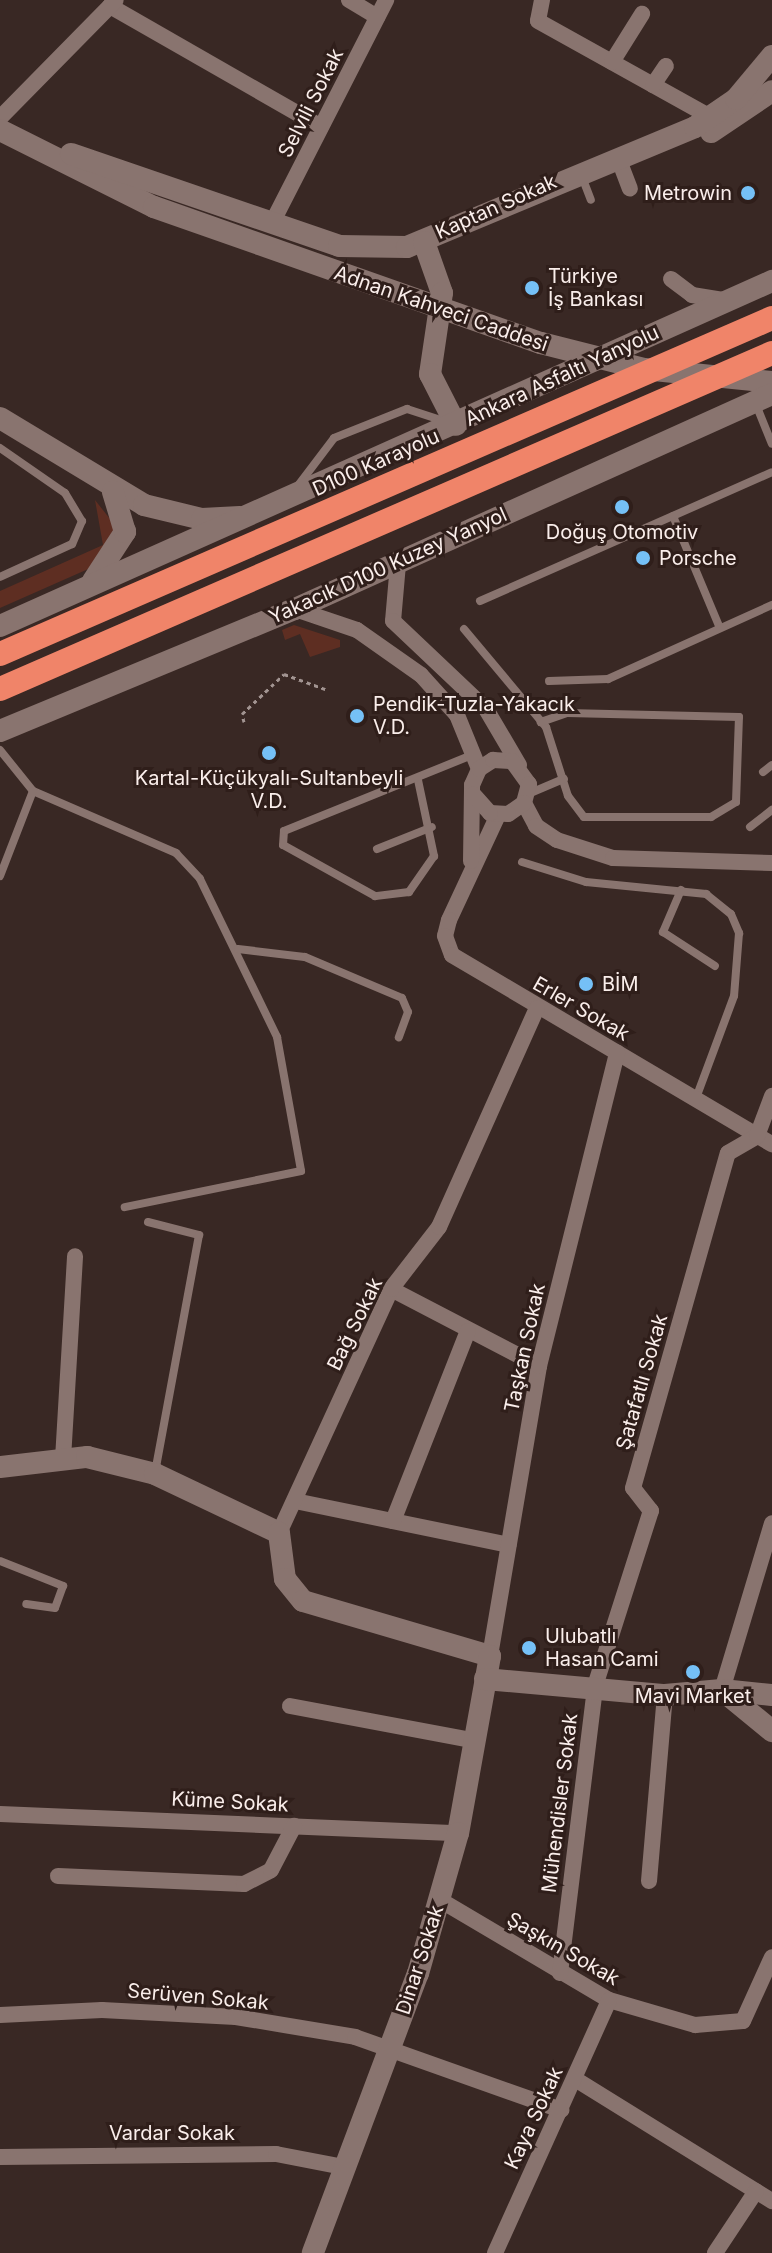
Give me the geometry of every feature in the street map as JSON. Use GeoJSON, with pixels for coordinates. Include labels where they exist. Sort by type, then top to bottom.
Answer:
{"type":"FeatureCollection","features":[{"type":"Feature","properties":{"kind":"highway","name":"D100 Karayolu"},"geometry":{"type":"LineString","coordinates":[[0,654],[772,318]]}},
{"type":"Feature","properties":{"kind":"highway"},"geometry":{"type":"LineString","coordinates":[[0,689],[772,353]]}},
{"type":"Feature","properties":{"kind":"main road","name":"Kaptan Sokak"},"geometry":{"type":"LineString","coordinates":[[424,242],[712,118],[772,56]]}},
{"type":"Feature","properties":{"kind":"main road","name":"Kaptan Sokak"},"geometry":{"type":"LineString","coordinates":[[424,242],[435,244],[626,178],[737,119],[772,91]]}},
{"type":"Feature","properties":{"kind":"main road"},"geometry":{"type":"LineString","coordinates":[[0,118],[174,210]]}},
{"type":"Feature","properties":{"kind":"main road"},"geometry":{"type":"LineString","coordinates":[[0,130],[174,210]]}},
{"type":"Feature","properties":{"kind":"main road"},"geometry":{"type":"LineString","coordinates":[[71,154],[271,225],[356,249],[424,242],[442,293],[430,374],[456,425]]}},
{"type":"Feature","properties":{"kind":"main road","name":"Adnan Kahveci Caddesi"},"geometry":{"type":"LineString","coordinates":[[174,210],[301,260],[582,356],[772,382]]}},
{"type":"Feature","properties":{"kind":"main road","name":"Ankara Asfaltı Yanyolu"},"geometry":{"type":"LineString","coordinates":[[0,626],[285,504],[772,281]]}},
{"type":"Feature","properties":{"kind":"main road","name":"Yakacık D100 Kuzey Yanyol"},"geometry":{"type":"LineString","coordinates":[[0,731],[295,609],[763,398]]}},
{"type":"Feature","properties":{"kind":"main road"},"geometry":{"type":"LineString","coordinates":[[0,418],[113,492],[202,519],[257,515]]}},
{"type":"Feature","properties":{"kind":"main road"},"geometry":{"type":"LineString","coordinates":[[80,591],[106,570],[125,532],[113,492]]}},
{"type":"Feature","properties":{"kind":"main road"},"geometry":{"type":"LineString","coordinates":[[0,1467],[87,1457],[155,1474],[279,1533],[285,1579],[303,1601],[490,1656]]}},
{"type":"Feature","properties":{"kind":"main road","name":"Dinar Sokak"},"geometry":{"type":"LineString","coordinates":[[313,2253],[391,2046],[440,1900],[458,1833],[472,1740],[490,1656]]}},
{"type":"Feature","properties":{"kind":"main road"},"geometry":{"type":"LineString","coordinates":[[485,1679],[595,1686],[665,1695],[722,1690],[772,1695]]}},
{"type":"Feature","properties":{"kind":"main road"},"geometry":{"type":"LineString","coordinates":[[722,1690],[772,1731]]}},
{"type":"Feature","properties":{"kind":"street"},"geometry":{"type":"LineString","coordinates":[[349,0],[377,17]]}},
{"type":"Feature","properties":{"kind":"street","name":"Selvili Sokak"},"geometry":{"type":"LineString","coordinates":[[271,225],[386,0]]}},
{"type":"Feature","properties":{"kind":"street"},"geometry":{"type":"LineString","coordinates":[[542,0],[538,21],[712,118]]}},
{"type":"Feature","properties":{"kind":"street"},"geometry":{"type":"LineString","coordinates":[[0,118],[113,3],[321,127]]}},
{"type":"Feature","properties":{"kind":"street"},"geometry":{"type":"LineString","coordinates":[[612,62],[642,14]]}},
{"type":"Feature","properties":{"kind":"street"},"geometry":{"type":"LineString","coordinates":[[653,85],[666,66]]}},
{"type":"Feature","properties":{"kind":"street"},"geometry":{"type":"LineString","coordinates":[[671,279],[692,295],[726,300]]}},
{"type":"Feature","properties":{"kind":"street"},"geometry":{"type":"LineString","coordinates":[[398,564],[393,621],[411,645],[486,709],[519,765],[536,826],[557,840],[613,858],[772,863]]}},
{"type":"Feature","properties":{"kind":"street"},"geometry":{"type":"LineString","coordinates":[[295,609],[357,630],[394,651],[457,715],[477,761],[471,867]]}},
{"type":"Feature","properties":{"kind":"street"},"geometry":{"type":"LineString","coordinates":[[477,761],[493,760],[519,765]]}},
{"type":"Feature","properties":{"kind":"street"},"geometry":{"type":"LineString","coordinates":[[473,794],[498,815]]}},
{"type":"Feature","properties":{"kind":"street"},"geometry":{"type":"LineString","coordinates":[[471,867],[498,815],[526,799]]}},
{"type":"Feature","properties":{"kind":"street","name":"Erler Sokak"},"geometry":{"type":"LineString","coordinates":[[471,867],[447,945],[537,1008],[765,1140]]}},
{"type":"Feature","properties":{"kind":"street","name":"Bağ Sokak"},"geometry":{"type":"LineString","coordinates":[[279,1533],[391,1289],[439,1227],[537,1008]]}},
{"type":"Feature","properties":{"kind":"street","name":"Taşkan Sokak"},"geometry":{"type":"LineString","coordinates":[[490,1656],[539,1366],[617,1053]]}},
{"type":"Feature","properties":{"kind":"street"},"geometry":{"type":"LineString","coordinates":[[765,1140],[772,1096]]}},
{"type":"Feature","properties":{"kind":"street","name":"Şatafatlı Sokak"},"geometry":{"type":"LineString","coordinates":[[595,1686],[651,1511],[633,1488],[728,1153],[765,1140]]}},
{"type":"Feature","properties":{"kind":"street"},"geometry":{"type":"LineString","coordinates":[[63,1459],[75,1256]]}},
{"type":"Feature","properties":{"kind":"street"},"geometry":{"type":"LineString","coordinates":[[391,1289],[539,1366]]}},
{"type":"Feature","properties":{"kind":"street"},"geometry":{"type":"LineString","coordinates":[[393,1521],[468,1331]]}},
{"type":"Feature","properties":{"kind":"street"},"geometry":{"type":"LineString","coordinates":[[295,1501],[509,1545]]}},
{"type":"Feature","properties":{"kind":"street"},"geometry":{"type":"LineString","coordinates":[[722,1690],[772,1523]]}},
{"type":"Feature","properties":{"kind":"street","name":"Mühendisler Sokak"},"geometry":{"type":"LineString","coordinates":[[560,1973],[595,1686]]}},
{"type":"Feature","properties":{"kind":"street"},"geometry":{"type":"LineString","coordinates":[[649,1881],[665,1695]]}},
{"type":"Feature","properties":{"kind":"street"},"geometry":{"type":"LineString","coordinates":[[290,1706],[472,1740]]}},
{"type":"Feature","properties":{"kind":"street","name":"Küme Sokak"},"geometry":{"type":"LineString","coordinates":[[0,1814],[458,1833]]}},
{"type":"Feature","properties":{"kind":"street"},"geometry":{"type":"LineString","coordinates":[[58,1876],[244,1884],[271,1870],[294,1826]]}},
{"type":"Feature","properties":{"kind":"street","name":"Şaşkın Sokak"},"geometry":{"type":"LineString","coordinates":[[440,1900],[609,2000],[723,2028],[743,2021],[754,2006],[772,1957]]}},
{"type":"Feature","properties":{"kind":"street","name":"Kaya Sokak"},"geometry":{"type":"LineString","coordinates":[[495,2253],[609,2000]]}},
{"type":"Feature","properties":{"kind":"street","name":"Serüven Sokak"},"geometry":{"type":"LineString","coordinates":[[0,2015],[102,2010],[236,2017],[391,2046],[561,2110]]}},
{"type":"Feature","properties":{"kind":"street"},"geometry":{"type":"LineString","coordinates":[[575,2079],[772,2201]]}},
{"type":"Feature","properties":{"kind":"street","name":"Vardar Sokak"},"geometry":{"type":"LineString","coordinates":[[0,2157],[276,2154],[343,2167]]}},
{"type":"Feature","properties":{"kind":"street"},"geometry":{"type":"LineString","coordinates":[[715,2253],[756,2191]]}},
{"type":"Feature","properties":{"kind":"lane"},"geometry":{"type":"LineString","coordinates":[[763,398],[772,444]]}},
{"type":"Feature","properties":{"kind":"lane"},"geometry":{"type":"LineString","coordinates":[[285,504],[334,438],[407,409],[456,425]]}},
{"type":"Feature","properties":{"kind":"lane"},"geometry":{"type":"LineString","coordinates":[[0,448],[65,493],[82,521],[72,544],[0,577]]}},
{"type":"Feature","properties":{"kind":"lane"},"geometry":{"type":"LineString","coordinates":[[480,601],[772,472]]}},
{"type":"Feature","properties":{"kind":"lane"},"geometry":{"type":"LineString","coordinates":[[673,516],[719,626]]}},
{"type":"Feature","properties":{"kind":"lane"},"geometry":{"type":"LineString","coordinates":[[549,681],[608,679],[719,626],[772,605]]}},
{"type":"Feature","properties":{"kind":"lane"},"geometry":{"type":"LineString","coordinates":[[464,629],[541,722],[575,810],[589,820],[718,816],[732,808],[741,784],[743,721],[567,713],[541,722]]}},
{"type":"Feature","properties":{"kind":"lane"},"geometry":{"type":"LineString","coordinates":[[0,750],[33,791],[176,853],[200,879],[238,949],[277,1037],[301,1171],[125,1207]]}},
{"type":"Feature","properties":{"kind":"lane"},"geometry":{"type":"LineString","coordinates":[[418,780],[432,827],[428,873],[409,892],[389,898],[282,842],[284,831],[418,780],[477,761]]}},
{"type":"Feature","properties":{"kind":"lane"},"geometry":{"type":"LineString","coordinates":[[763,772],[772,765]]}},
{"type":"Feature","properties":{"kind":"lane"},"geometry":{"type":"LineString","coordinates":[[526,799],[564,779]]}},
{"type":"Feature","properties":{"kind":"lane"},"geometry":{"type":"LineString","coordinates":[[0,876],[33,791]]}},
{"type":"Feature","properties":{"kind":"lane"},"geometry":{"type":"LineString","coordinates":[[750,827],[772,810]]}},
{"type":"Feature","properties":{"kind":"lane"},"geometry":{"type":"LineString","coordinates":[[377,849],[432,827]]}},
{"type":"Feature","properties":{"kind":"lane"},"geometry":{"type":"LineString","coordinates":[[522,862],[586,882],[681,890],[718,900],[739,933],[734,996],[696,1098]]}},
{"type":"Feature","properties":{"kind":"lane"},"geometry":{"type":"LineString","coordinates":[[681,890],[663,932],[715,966]]}},
{"type":"Feature","properties":{"kind":"lane"},"geometry":{"type":"LineString","coordinates":[[238,949],[305,957],[402,998],[408,1012],[399,1037]]}},
{"type":"Feature","properties":{"kind":"lane"},"geometry":{"type":"LineString","coordinates":[[148,1222],[190,1230],[199,1235],[155,1474]]}},
{"type":"Feature","properties":{"kind":"lane"},"geometry":{"type":"LineString","coordinates":[[0,1561],[55,1577],[63,1586],[55,1608],[26,1604]]}},
{"type":"Feature","properties":{"kind":"path"},"geometry":{"type":"LineString","coordinates":[[280,666],[284,674],[325,689]]}},
{"type":"Feature","properties":{"kind":"path"},"geometry":{"type":"LineString","coordinates":[[244,722],[242,714],[284,674]]}},
{"type":"Feature","properties":{"kind":"shaded area"},"geometry":{"type":"Polygon","coordinates":[[[95,500],[118,529],[95,566],[0,608],[0,591],[103,545],[95,500]]]}},
{"type":"Feature","properties":{"kind":"shaded area"},"geometry":{"type":"Polygon","coordinates":[[[294,625],[340,640],[340,647],[310,657],[300,634],[285,640],[282,630],[294,625]]]}},
{"type":"Feature","properties":{"kind":"place","name":"Metrowin"},"geometry":{"type":"Point","coordinates":[748,193]}},
{"type":"Feature","properties":{"kind":"place","name":"Türkiye İş Bankası"},"geometry":{"type":"Point","coordinates":[532,288]}},
{"type":"Feature","properties":{"kind":"place","name":"Doğuş Otomotiv"},"geometry":{"type":"Point","coordinates":[622,507]}},
{"type":"Feature","properties":{"kind":"place","name":"Porsche"},"geometry":{"type":"Point","coordinates":[643,558]}},
{"type":"Feature","properties":{"kind":"place","name":"Pendik-Tuzla-Yakacık V.D."},"geometry":{"type":"Point","coordinates":[357,716]}},
{"type":"Feature","properties":{"kind":"place","name":"Kartal-Küçükyalı-Sultanbeyli V.D."},"geometry":{"type":"Point","coordinates":[269,753]}},
{"type":"Feature","properties":{"kind":"place","name":"BİM"},"geometry":{"type":"Point","coordinates":[586,984]}},
{"type":"Feature","properties":{"kind":"place","name":"Ulubatlı Hasan Cami"},"geometry":{"type":"Point","coordinates":[529,1648]}},
{"type":"Feature","properties":{"kind":"place","name":"Mavi Market"},"geometry":{"type":"Point","coordinates":[693,1672]}}]}
